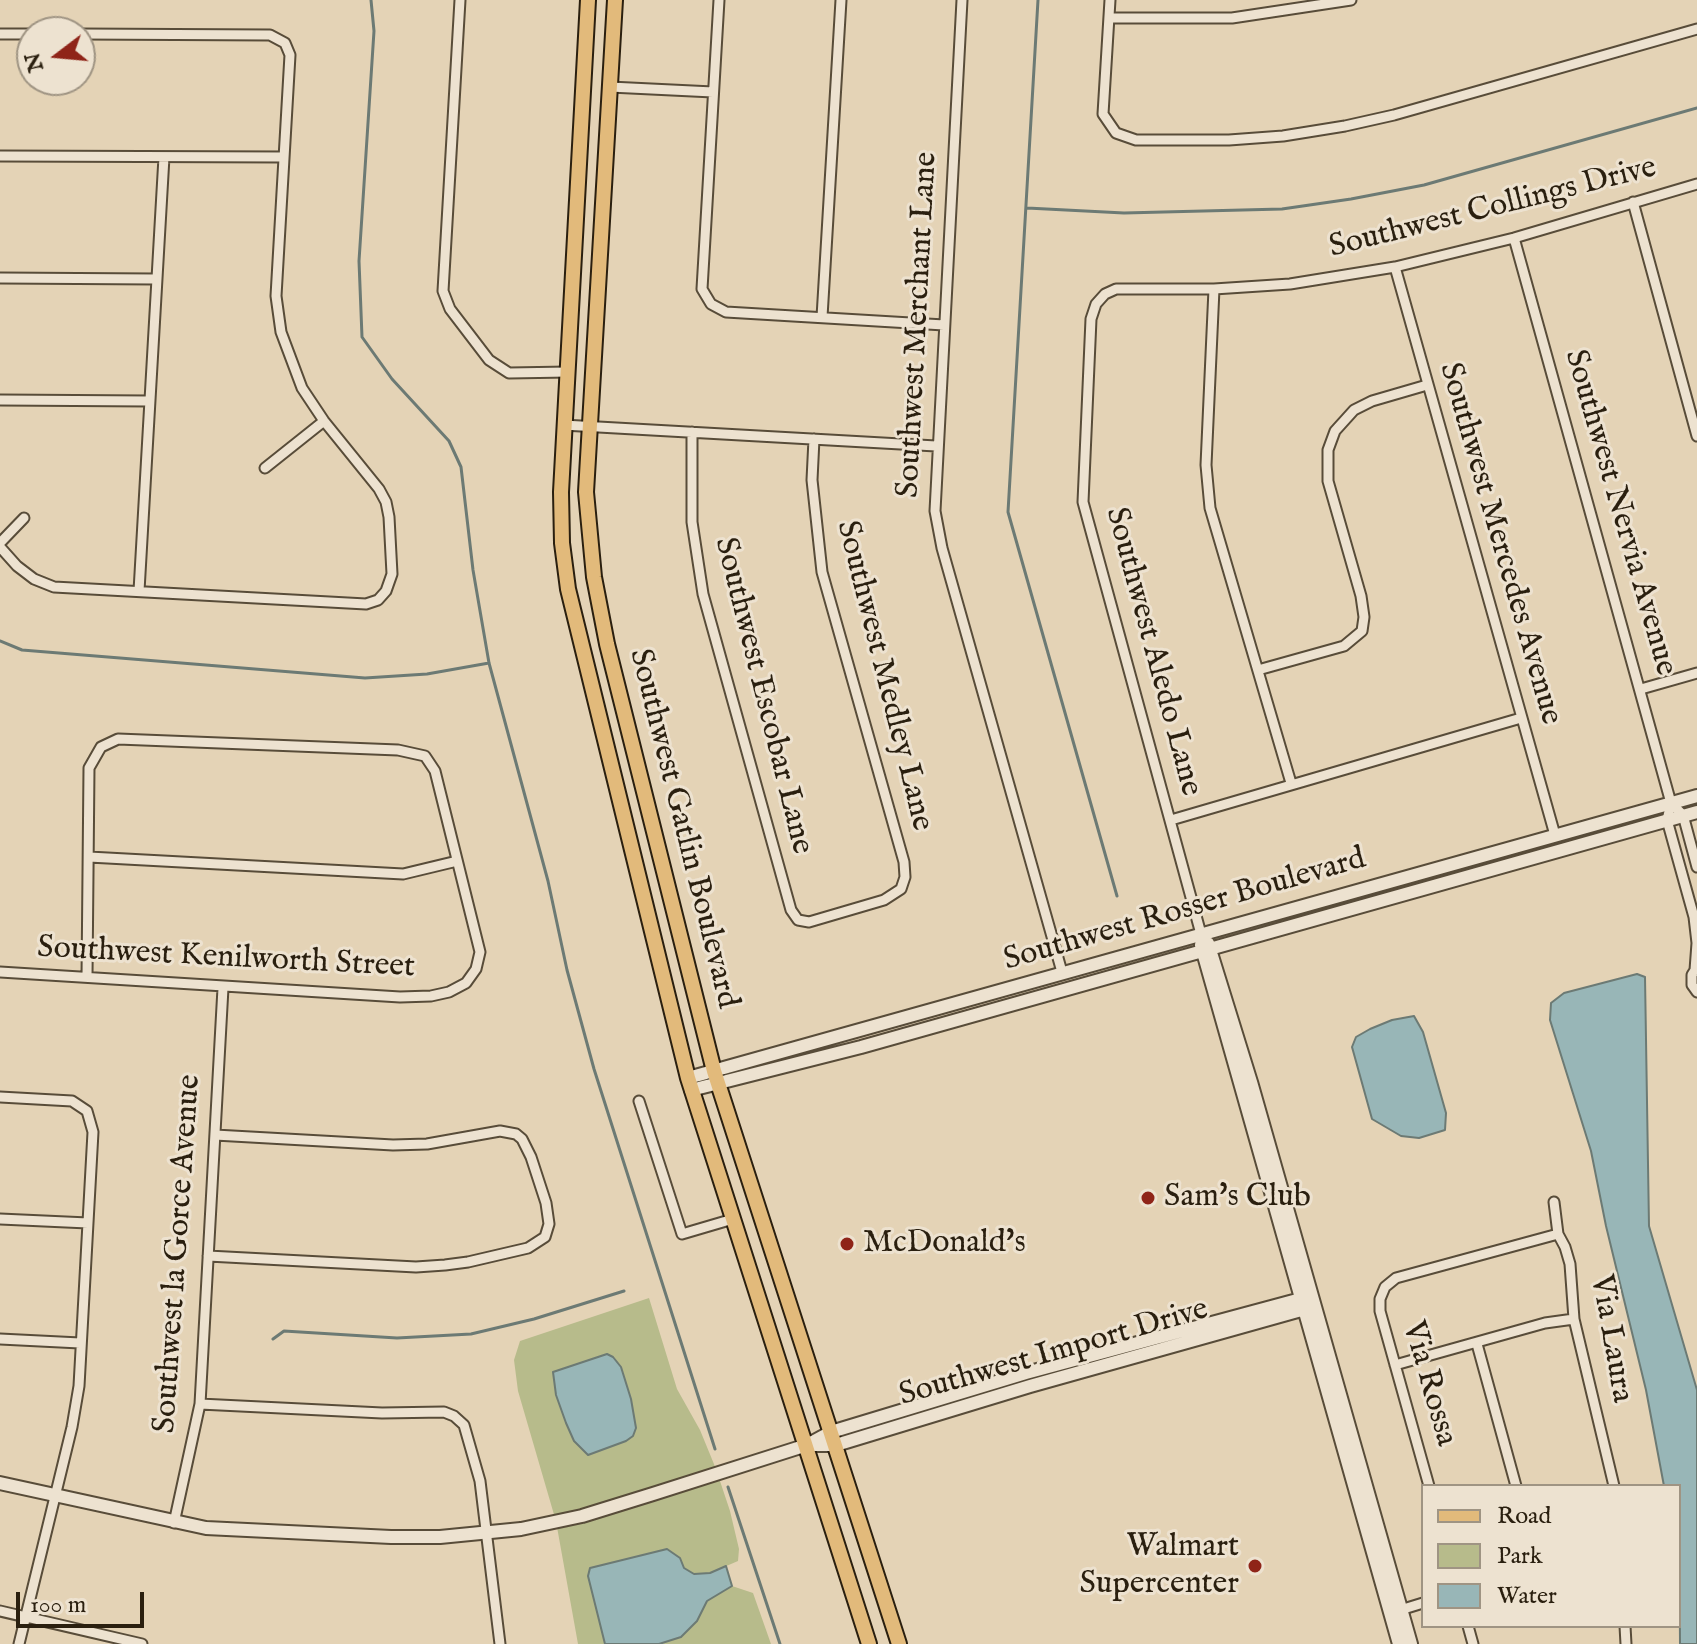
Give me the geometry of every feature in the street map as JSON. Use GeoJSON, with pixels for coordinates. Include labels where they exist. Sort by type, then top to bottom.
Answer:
{"type":"FeatureCollection","features":[{"type":"Feature","properties":{"kind":"main road","name":"Southwest Gatlin Boulevard"},"geometry":{"type":"LineString","coordinates":[[588,0],[563,425],[562,543],[568,589],[689,1084],[869,1644]]}},
{"type":"Feature","properties":{"kind":"main road","name":"Southwest Gatlin Boulevard"},"geometry":{"type":"LineString","coordinates":[[615,0],[586,492],[594,577],[607,644],[716,1077],[899,1644]]}},
{"type":"Feature","properties":{"kind":"street"},"geometry":{"type":"LineString","coordinates":[[460,0],[443,291],[450,309],[489,360],[509,373],[568,372]]}},
{"type":"Feature","properties":{"kind":"street"},"geometry":{"type":"LineString","coordinates":[[719,0],[702,289],[711,304],[726,312],[944,325]]}},
{"type":"Feature","properties":{"kind":"street"},"geometry":{"type":"LineString","coordinates":[[822,317],[841,0]]}},
{"type":"Feature","properties":{"kind":"street","name":"Southwest Merchant Lane"},"geometry":{"type":"LineString","coordinates":[[962,0],[936,446],[935,511],[942,548],[1062,972]]}},
{"type":"Feature","properties":{"kind":"street"},"geometry":{"type":"LineString","coordinates":[[1110,0],[1103,103],[1106,121],[1121,136],[1136,140],[1229,140],[1283,136],[1394,115],[1697,29]]}},
{"type":"Feature","properties":{"kind":"street"},"geometry":{"type":"LineString","coordinates":[[1109,18],[1232,18],[1351,0]]}},
{"type":"Feature","properties":{"kind":"street"},"geometry":{"type":"LineString","coordinates":[[24,518],[0,545],[17,566],[34,579],[54,587],[366,604],[378,600],[386,591],[392,574],[386,502],[302,388],[281,332],[276,296],[290,55],[285,43],[270,35],[96,34]]}},
{"type":"Feature","properties":{"kind":"street"},"geometry":{"type":"LineString","coordinates":[[610,87],[713,92]]}},
{"type":"Feature","properties":{"kind":"street"},"geometry":{"type":"LineString","coordinates":[[0,156],[284,157]]}},
{"type":"Feature","properties":{"kind":"street"},"geometry":{"type":"LineString","coordinates":[[139,591],[164,157]]}},
{"type":"Feature","properties":{"kind":"street","name":"Southwest Collings Drive"},"geometry":{"type":"LineString","coordinates":[[1110,291],[1290,284],[1395,267],[1514,238],[1697,184]]}},
{"type":"Feature","properties":{"kind":"street"},"geometry":{"type":"LineString","coordinates":[[1633,202],[1697,436]]}},
{"type":"Feature","properties":{"kind":"street","name":"Southwest Nervia Avenue"},"geometry":{"type":"LineString","coordinates":[[1514,238],[1671,803]]}},
{"type":"Feature","properties":{"kind":"street","name":"Southwest Mercedes Avenue"},"geometry":{"type":"LineString","coordinates":[[1395,267],[1555,835]]}},
{"type":"Feature","properties":{"kind":"street"},"geometry":{"type":"LineString","coordinates":[[0,278],[155,279]]}},
{"type":"Feature","properties":{"kind":"street"},"geometry":{"type":"LineString","coordinates":[[1214,289],[1206,465],[1210,508],[1291,783]]}},
{"type":"Feature","properties":{"kind":"street","name":"Southwest Aledo Lane"},"geometry":{"type":"LineString","coordinates":[[1110,291],[1100,298],[1091,319],[1083,502],[1242,1084],[1396,1611],[1411,1644]]}},
{"type":"Feature","properties":{"kind":"street"},"geometry":{"type":"LineString","coordinates":[[1258,670],[1344,646],[1362,631],[1361,596],[1328,481],[1328,450],[1335,431],[1354,410],[1372,401],[1427,385]]}},
{"type":"Feature","properties":{"kind":"street"},"geometry":{"type":"LineString","coordinates":[[0,400],[149,401]]}},
{"type":"Feature","properties":{"kind":"street"},"geometry":{"type":"LineString","coordinates":[[265,468],[324,421]]}},
{"type":"Feature","properties":{"kind":"street"},"geometry":{"type":"LineString","coordinates":[[563,425],[936,446]]}},
{"type":"Feature","properties":{"kind":"street","name":"Southwest Escobar Lane"},"geometry":{"type":"LineString","coordinates":[[692,432],[692,522],[703,594],[791,910],[798,920],[809,922],[884,900],[901,889],[905,877]]}},
{"type":"Feature","properties":{"kind":"street","name":"Southwest Medley Lane"},"geometry":{"type":"LineString","coordinates":[[814,439],[814,508],[822,572],[904,862],[905,877]]}},
{"type":"Feature","properties":{"kind":"street"},"geometry":{"type":"LineString","coordinates":[[1641,689],[1697,673]]}},
{"type":"Feature","properties":{"kind":"street"},"geometry":{"type":"LineString","coordinates":[[1171,820],[1521,718]]}},
{"type":"Feature","properties":{"kind":"street"},"geometry":{"type":"LineString","coordinates":[[87,977],[89,768],[101,747],[118,739],[398,750],[425,756],[435,771],[457,861],[403,874],[89,857]]}},
{"type":"Feature","properties":{"kind":"street","name":"Southwest Rosser Boulevard"},"geometry":{"type":"LineString","coordinates":[[689,1084],[1062,972],[1697,796]]}},
{"type":"Feature","properties":{"kind":"street"},"geometry":{"type":"LineString","coordinates":[[1671,803],[1683,815],[1697,867]]}},
{"type":"Feature","properties":{"kind":"street"},"geometry":{"type":"LineString","coordinates":[[1671,803],[1667,820],[1694,917],[1697,943],[1692,985],[1697,992]]}},
{"type":"Feature","properties":{"kind":"street","name":"Southwest Rosser Boulevard"},"geometry":{"type":"LineString","coordinates":[[716,1077],[876,1043],[1697,812]]}},
{"type":"Feature","properties":{"kind":"street","name":"Southwest Kenilworth Street"},"geometry":{"type":"LineString","coordinates":[[0,972],[400,997],[449,992],[466,983],[476,969],[480,952],[457,861]]}},
{"type":"Feature","properties":{"kind":"street","name":"Southwest la Gorce Avenue"},"geometry":{"type":"LineString","coordinates":[[174,1523],[200,1404],[223,988]]}},
{"type":"Feature","properties":{"kind":"street"},"geometry":{"type":"LineString","coordinates":[[0,1097],[72,1101],[87,1111],[93,1132],[79,1386],[56,1496],[19,1644]]}},
{"type":"Feature","properties":{"kind":"street"},"geometry":{"type":"LineString","coordinates":[[639,1101],[682,1234],[733,1219]]}},
{"type":"Feature","properties":{"kind":"street"},"geometry":{"type":"LineString","coordinates":[[208,1256],[416,1267],[445,1265],[528,1248],[545,1237],[549,1224],[546,1203],[531,1157],[516,1134],[500,1131],[427,1144],[393,1145],[215,1135]]}},
{"type":"Feature","properties":{"kind":"street","name":"Via Laura"},"geometry":{"type":"LineString","coordinates":[[1554,1202],[1558,1234],[1570,1264],[1574,1319],[1614,1484]]}},
{"type":"Feature","properties":{"kind":"street"},"geometry":{"type":"LineString","coordinates":[[0,1219],[88,1223]]}},
{"type":"Feature","properties":{"kind":"street","name":"Via Rossa"},"geometry":{"type":"LineString","coordinates":[[1428,1484],[1380,1311],[1380,1299],[1385,1287],[1396,1278],[1558,1234]]}},
{"type":"Feature","properties":{"kind":"street","name":"Southwest Import Drive"},"geometry":{"type":"LineString","coordinates":[[0,1483],[174,1523],[221,1529],[391,1537],[488,1533],[582,1516],[807,1445],[1030,1386],[1308,1302]]}},
{"type":"Feature","properties":{"kind":"street"},"geometry":{"type":"LineString","coordinates":[[1395,1365],[1545,1323],[1574,1319]]}},
{"type":"Feature","properties":{"kind":"street"},"geometry":{"type":"LineString","coordinates":[[0,1339],[80,1343]]}},
{"type":"Feature","properties":{"kind":"street"},"geometry":{"type":"LineString","coordinates":[[1477,1344],[1515,1484]]}},
{"type":"Feature","properties":{"kind":"street"},"geometry":{"type":"LineString","coordinates":[[200,1404],[382,1413],[444,1412],[454,1416],[464,1425],[472,1448],[488,1533],[500,1644]]}},
{"type":"Feature","properties":{"kind":"street"},"geometry":{"type":"LineString","coordinates":[[1396,1611],[1421,1604]]}},
{"type":"Feature","properties":{"kind":"street"},"geometry":{"type":"LineString","coordinates":[[0,1611],[142,1644]]}},
{"type":"Feature","properties":{"kind":"street","name":"Southwest Aledo Lane"},"geometry":{"type":"LineString","coordinates":[[1396,1611],[1399,1644]]}},
{"type":"Feature","properties":{"kind":"street"},"geometry":{"type":"LineString","coordinates":[[1617,1644],[1626,1644]]}},
{"type":"Feature","properties":{"kind":"green space"},"geometry":{"type":"Polygon","coordinates":[[[649,1298],[677,1389],[700,1430],[716,1469],[555,1518],[518,1391],[514,1360],[520,1341],[649,1298]],[[607,1354],[553,1372],[587,1455],[633,1436],[636,1428],[631,1399],[621,1367],[607,1354]]]}},
{"type":"Feature","properties":{"kind":"green space"},"geometry":{"type":"Polygon","coordinates":[[[719,1478],[739,1549],[738,1561],[710,1573],[694,1574],[667,1549],[590,1568],[588,1576],[605,1644],[578,1644],[557,1527],[719,1478]]]}},
{"type":"Feature","properties":{"kind":"green space"},"geometry":{"type":"Polygon","coordinates":[[[732,1586],[753,1593],[771,1644],[659,1644],[681,1637],[697,1621],[707,1601],[732,1586]]]}},
{"type":"Feature","properties":{"kind":"water"},"geometry":{"type":"Polygon","coordinates":[[[1637,974],[1645,977],[1649,1226],[1697,1390],[1697,1644],[1680,1644],[1681,1484],[1664,1484],[1646,1390],[1591,1151],[1550,1020],[1551,1003],[1564,993],[1637,974]]]}},
{"type":"Feature","properties":{"kind":"water"},"geometry":{"type":"Polygon","coordinates":[[[1414,1016],[1423,1032],[1446,1113],[1445,1130],[1419,1138],[1401,1136],[1372,1119],[1352,1047],[1356,1037],[1370,1029],[1414,1016]]]}},
{"type":"Feature","properties":{"kind":"water"},"geometry":{"type":"Polygon","coordinates":[[[607,1354],[621,1367],[636,1428],[633,1436],[626,1441],[588,1455],[574,1441],[566,1423],[556,1395],[553,1372],[607,1354]]]}},
{"type":"Feature","properties":{"kind":"water"},"geometry":{"type":"Polygon","coordinates":[[[667,1549],[694,1574],[710,1573],[726,1566],[732,1586],[707,1601],[697,1621],[681,1637],[659,1644],[605,1644],[588,1576],[590,1568],[667,1549]]]}},
{"type":"Feature","properties":{"kind":"waterway"},"geometry":{"type":"LineString","coordinates":[[371,0],[374,31],[359,261],[362,337],[392,379],[449,441],[461,467],[473,570],[489,663],[548,881],[567,970],[594,1069],[715,1449]]}},
{"type":"Feature","properties":{"kind":"waterway"},"geometry":{"type":"LineString","coordinates":[[1038,0],[1008,512],[1117,896]]}},
{"type":"Feature","properties":{"kind":"waterway"},"geometry":{"type":"LineString","coordinates":[[1027,208],[1124,213],[1282,209],[1351,199],[1424,185],[1697,108]]}},
{"type":"Feature","properties":{"kind":"waterway"},"geometry":{"type":"LineString","coordinates":[[0,641],[22,650],[365,678],[427,674],[489,663]]}},
{"type":"Feature","properties":{"kind":"waterway"},"geometry":{"type":"LineString","coordinates":[[273,1339],[284,1331],[397,1338],[471,1334],[534,1319],[624,1291]]}},
{"type":"Feature","properties":{"kind":"waterway"},"geometry":{"type":"LineString","coordinates":[[728,1487],[780,1644]]}},
{"type":"Feature","properties":{"kind":"place","name":"Sam's Club"},"geometry":{"type":"Point","coordinates":[1148,1198]}},
{"type":"Feature","properties":{"kind":"place","name":"McDonald's"},"geometry":{"type":"Point","coordinates":[847,1244]}},
{"type":"Feature","properties":{"kind":"place","name":"Walmart Supercenter"},"geometry":{"type":"Point","coordinates":[1255,1566]}}]}
